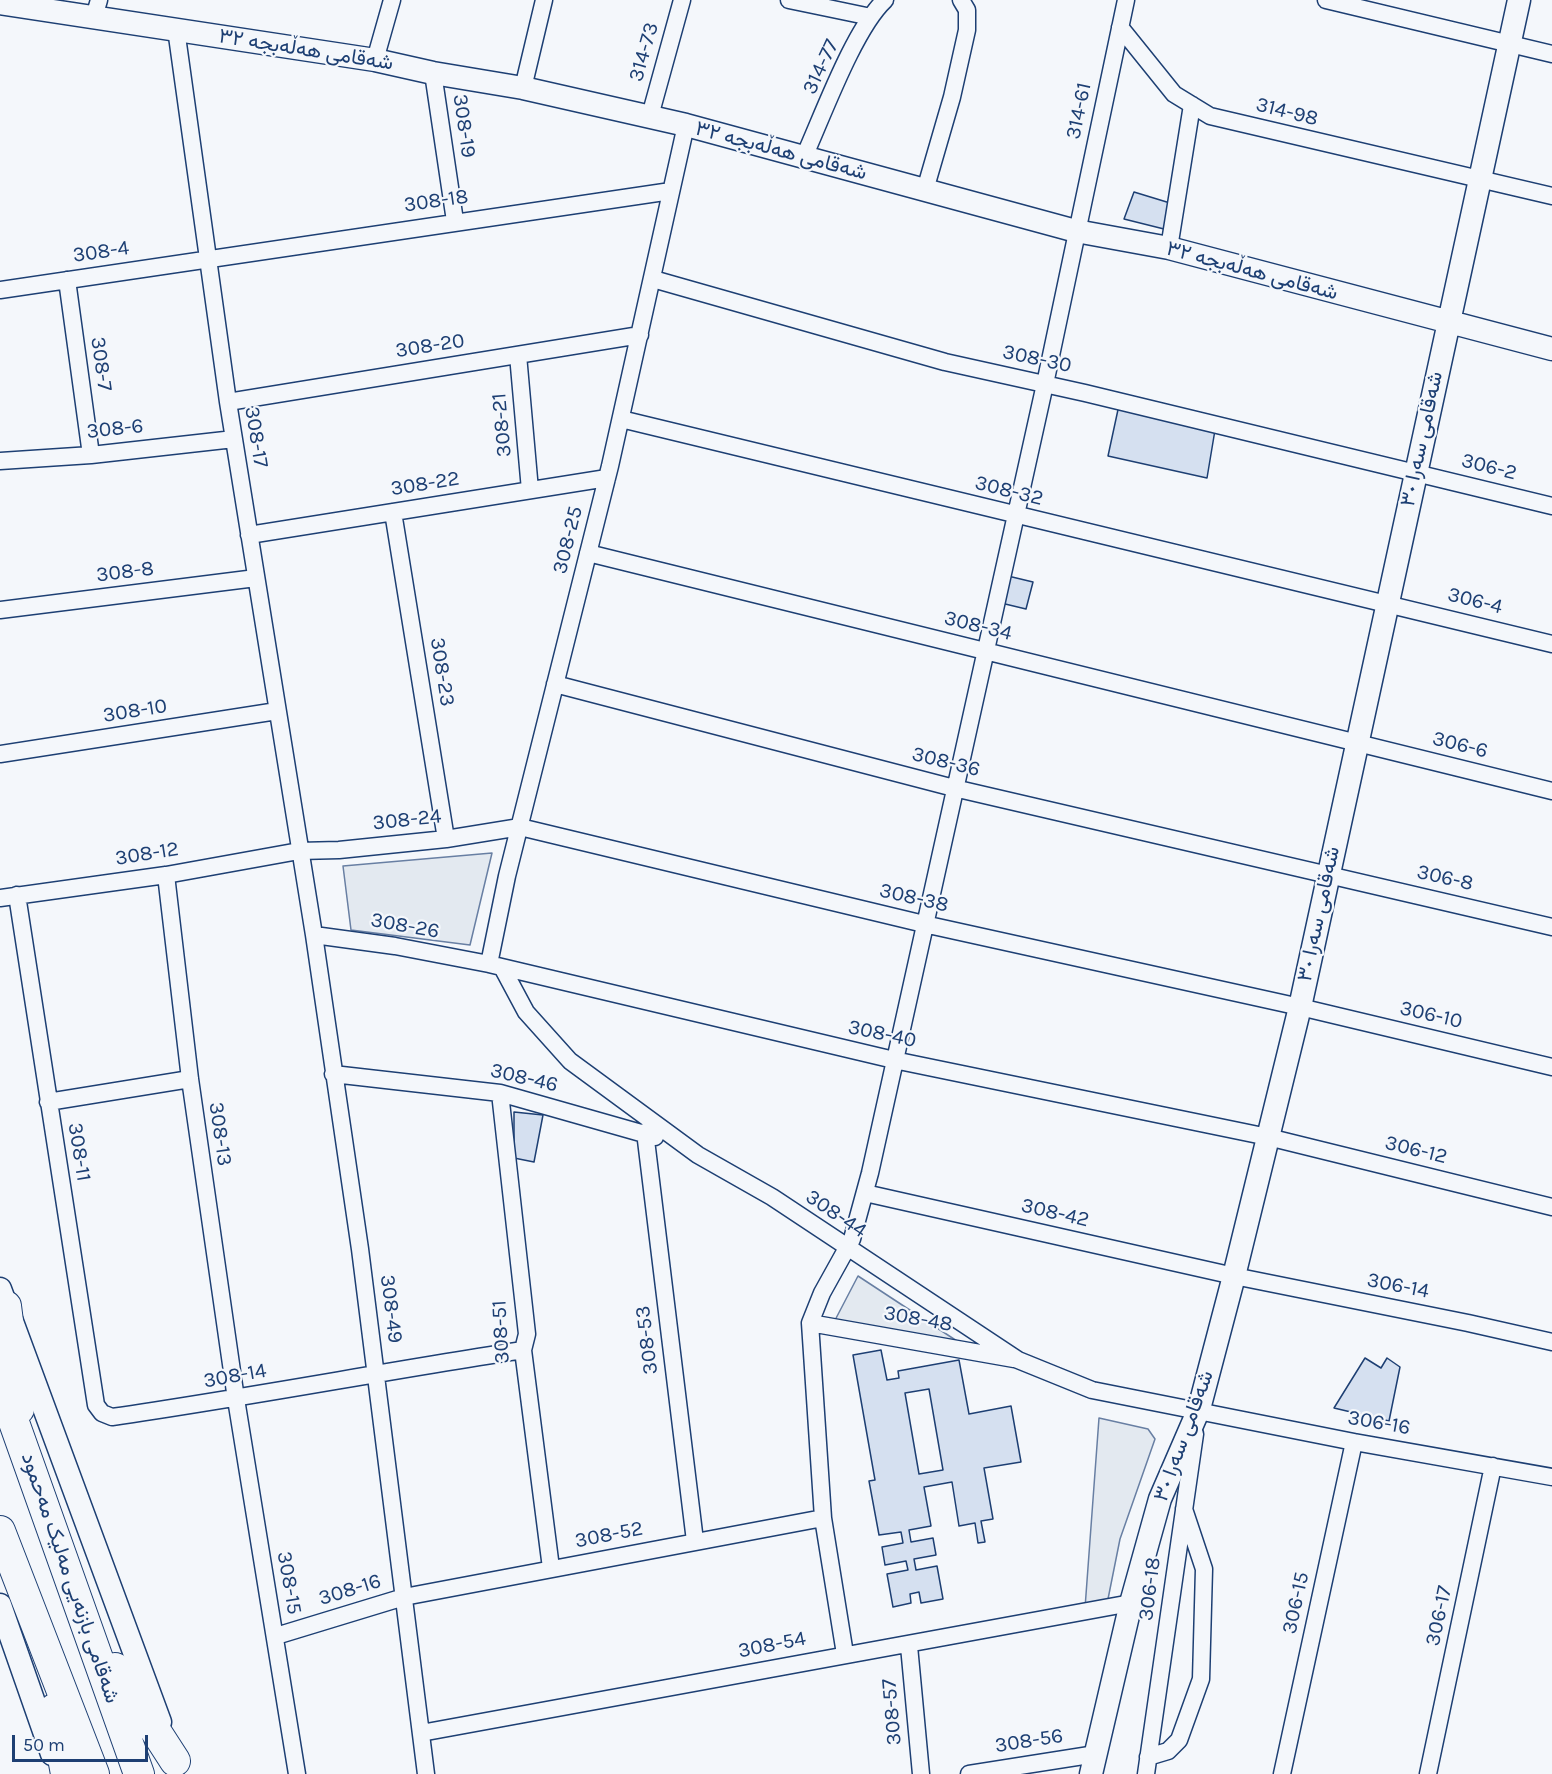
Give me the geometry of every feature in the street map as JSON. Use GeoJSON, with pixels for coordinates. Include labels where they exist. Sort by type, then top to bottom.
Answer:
{"type":"FeatureCollection","features":[{"type":"Feature","properties":{"kind":"highway"},"geometry":{"type":"LineString","coordinates":[[3,1298],[23,1444]]}},
{"type":"Feature","properties":{"kind":"highway","name":"شەقامی بازنەیی مەلیک مەحمود"},"geometry":{"type":"LineString","coordinates":[[0,1383],[140,1774]]}},
{"type":"Feature","properties":{"kind":"highway"},"geometry":{"type":"LineString","coordinates":[[0,1531],[94,1774]]}},
{"type":"Feature","properties":{"kind":"highway"},"geometry":{"type":"LineString","coordinates":[[87,1625],[177,1768]]}},
{"type":"Feature","properties":{"kind":"highway"},"geometry":{"type":"LineString","coordinates":[[43,1647],[66,1774]]}},
{"type":"Feature","properties":{"kind":"street"},"geometry":{"type":"LineString","coordinates":[[375,60],[392,0]]}},
{"type":"Feature","properties":{"kind":"street"},"geometry":{"type":"LineString","coordinates":[[523,88],[544,0]]}},
{"type":"Feature","properties":{"kind":"street","name":"314-73"},"geometry":{"type":"LineString","coordinates":[[650,116],[682,0]]}},
{"type":"Feature","properties":{"kind":"street"},"geometry":{"type":"LineString","coordinates":[[789,0],[877,6]]}},
{"type":"Feature","properties":{"kind":"street"},"geometry":{"type":"LineString","coordinates":[[925,190],[952,97],[967,30],[967,10],[961,0]]}},
{"type":"Feature","properties":{"kind":"street","name":"314-61"},"geometry":{"type":"LineString","coordinates":[[810,1323],[822,1293],[847,1249],[865,1193],[1045,384],[1125,0]]}},
{"type":"Feature","properties":{"kind":"street"},"geometry":{"type":"LineString","coordinates":[[1326,0],[1552,54]]}},
{"type":"Feature","properties":{"kind":"street","name":"شەقامی سەرا ٣٠"},"geometry":{"type":"LineString","coordinates":[[1093,1764],[1131,1603],[1160,1499],[1199,1409],[1300,1007],[1519,0]]}},
{"type":"Feature","properties":{"kind":"street","name":"شەقامی هەڵەبجە ٣٢"},"geometry":{"type":"LineString","coordinates":[[0,3],[97,9],[176,29],[375,60],[433,73],[523,88],[650,116],[1076,231],[1169,248],[1552,349]]}},
{"type":"Feature","properties":{"kind":"street","name":"314-77"},"geometry":{"type":"LineString","coordinates":[[804,157],[877,6]]}},
{"type":"Feature","properties":{"kind":"street","name":"314-98"},"geometry":{"type":"LineString","coordinates":[[1120,27],[1174,94],[1210,116],[1552,196]]}},
{"type":"Feature","properties":{"kind":"street","name":"308-17"},"geometry":{"type":"LineString","coordinates":[[176,29],[228,402],[299,851]]}},
{"type":"Feature","properties":{"kind":"street","name":"308-19"},"geometry":{"type":"LineString","coordinates":[[433,73],[455,221]]}},
{"type":"Feature","properties":{"kind":"street"},"geometry":{"type":"LineString","coordinates":[[1169,248],[1192,105]]}},
{"type":"Feature","properties":{"kind":"street","name":"308-25"},"geometry":{"type":"LineString","coordinates":[[496,967],[520,827],[621,419],[686,125]]}},
{"type":"Feature","properties":{"kind":"street","name":"308-18"},"geometry":{"type":"LineString","coordinates":[[208,259],[671,191]]}},
{"type":"Feature","properties":{"kind":"street","name":"308-4"},"geometry":{"type":"LineString","coordinates":[[0,290],[208,259]]}},
{"type":"Feature","properties":{"kind":"street","name":"308-7"},"geometry":{"type":"LineString","coordinates":[[67,279],[91,455]]}},
{"type":"Feature","properties":{"kind":"street","name":"308-30"},"geometry":{"type":"LineString","coordinates":[[653,279],[945,362],[1415,471]]}},
{"type":"Feature","properties":{"kind":"street","name":"308-20"},"geometry":{"type":"LineString","coordinates":[[228,402],[640,336]]}},
{"type":"Feature","properties":{"kind":"street","name":"308-21"},"geometry":{"type":"LineString","coordinates":[[518,355],[531,490]]}},
{"type":"Feature","properties":{"kind":"street","name":"308-32"},"geometry":{"type":"LineString","coordinates":[[621,419],[1387,603]]}},
{"type":"Feature","properties":{"kind":"street","name":"308-6"},"geometry":{"type":"LineString","coordinates":[[0,461],[91,455],[234,439]]}},
{"type":"Feature","properties":{"kind":"street","name":"306-2"},"geometry":{"type":"LineString","coordinates":[[1415,471],[1552,506]]}},
{"type":"Feature","properties":{"kind":"street","name":"308-22"},"geometry":{"type":"LineString","coordinates":[[249,535],[607,478]]}},
{"type":"Feature","properties":{"kind":"street","name":"308-23"},"geometry":{"type":"LineString","coordinates":[[393,512],[446,839]]}},
{"type":"Feature","properties":{"kind":"street","name":"308-34"},"geometry":{"type":"LineString","coordinates":[[588,553],[1356,743]]}},
{"type":"Feature","properties":{"kind":"street","name":"308-8"},"geometry":{"type":"LineString","coordinates":[[0,610],[256,578]]}},
{"type":"Feature","properties":{"kind":"street","name":"306-4"},"geometry":{"type":"LineString","coordinates":[[1387,603],[1552,644]]}},
{"type":"Feature","properties":{"kind":"street","name":"308-36"},"geometry":{"type":"LineString","coordinates":[[555,684],[954,788],[1328,874]]}},
{"type":"Feature","properties":{"kind":"street","name":"308-10"},"geometry":{"type":"LineString","coordinates":[[0,754],[278,711]]}},
{"type":"Feature","properties":{"kind":"street","name":"306-6"},"geometry":{"type":"LineString","coordinates":[[1356,743],[1552,791]]}},
{"type":"Feature","properties":{"kind":"street","name":"308-24"},"geometry":{"type":"LineString","coordinates":[[299,851],[339,850],[446,839],[520,827]]}},
{"type":"Feature","properties":{"kind":"street","name":"308-38"},"geometry":{"type":"LineString","coordinates":[[520,827],[924,924],[1300,1007]]}},
{"type":"Feature","properties":{"kind":"street","name":"308-12"},"geometry":{"type":"LineString","coordinates":[[0,898],[166,875],[299,851]]}},
{"type":"Feature","properties":{"kind":"street","name":"308-49"},"geometry":{"type":"LineString","coordinates":[[299,851],[314,935],[376,1373],[426,1774]]}},
{"type":"Feature","properties":{"kind":"street","name":"306-8"},"geometry":{"type":"LineString","coordinates":[[1328,874],[1552,927]]}},
{"type":"Feature","properties":{"kind":"street","name":"308-13"},"geometry":{"type":"LineString","coordinates":[[166,875],[190,1079],[236,1399]]}},
{"type":"Feature","properties":{"kind":"street","name":"308-11"},"geometry":{"type":"LineString","coordinates":[[18,895],[96,1405],[102,1413]]}},
{"type":"Feature","properties":{"kind":"street","name":"308-26"},"geometry":{"type":"LineString","coordinates":[[314,935],[395,946],[496,967]]}},
{"type":"Feature","properties":{"kind":"street","name":"308-40"},"geometry":{"type":"LineString","coordinates":[[496,967],[894,1060],[1268,1137]]}},
{"type":"Feature","properties":{"kind":"street","name":"308-44"},"geometry":{"type":"LineString","coordinates":[[496,967],[526,1012],[570,1061],[698,1155],[772,1197],[847,1249],[980,1333],[1018,1360],[1092,1390],[1199,1409]]}},
{"type":"Feature","properties":{"kind":"street","name":"306-10"},"geometry":{"type":"LineString","coordinates":[[1300,1007],[1552,1067]]}},
{"type":"Feature","properties":{"kind":"street","name":"308-46"},"geometry":{"type":"LineString","coordinates":[[333,1074],[500,1093],[645,1132],[698,1155]]}},
{"type":"Feature","properties":{"kind":"street"},"geometry":{"type":"LineString","coordinates":[[48,1102],[190,1079]]}},
{"type":"Feature","properties":{"kind":"street","name":"308-51"},"geometry":{"type":"LineString","coordinates":[[500,1093],[527,1334],[523,1350],[551,1568]]}},
{"type":"Feature","properties":{"kind":"street","name":"308-53"},"geometry":{"type":"LineString","coordinates":[[645,1132],[694,1541]]}},
{"type":"Feature","properties":{"kind":"street","name":"306-12"},"geometry":{"type":"LineString","coordinates":[[1268,1137],[1552,1207]]}},
{"type":"Feature","properties":{"kind":"street","name":"308-42"},"geometry":{"type":"LineString","coordinates":[[865,1193],[1234,1276]]}},
{"type":"Feature","properties":{"kind":"street","name":"306-14"},"geometry":{"type":"LineString","coordinates":[[1234,1276],[1552,1342]]}},
{"type":"Feature","properties":{"kind":"street"},"geometry":{"type":"LineString","coordinates":[[3,1298],[177,1768]]}},
{"type":"Feature","properties":{"kind":"street"},"geometry":{"type":"LineString","coordinates":[[810,1323],[823,1518],[846,1654]]}},
{"type":"Feature","properties":{"kind":"street","name":"308-48"},"geometry":{"type":"LineString","coordinates":[[810,1323],[1018,1360]]}},
{"type":"Feature","properties":{"kind":"street","name":"308-14"},"geometry":{"type":"LineString","coordinates":[[102,1413],[112,1417],[236,1399],[376,1373],[523,1350]]}},
{"type":"Feature","properties":{"kind":"street","name":"308-15"},"geometry":{"type":"LineString","coordinates":[[236,1399],[297,1774]]}},
{"type":"Feature","properties":{"kind":"street","name":"306-16"},"geometry":{"type":"LineString","coordinates":[[1199,1409],[1354,1442],[1552,1477]]}},
{"type":"Feature","properties":{"kind":"street","name":"306-18"},"geometry":{"type":"LineString","coordinates":[[1146,1774],[1172,1603],[1183,1505],[1199,1409]]}},
{"type":"Feature","properties":{"kind":"street","name":"306-15"},"geometry":{"type":"LineString","coordinates":[[1282,1774],[1354,1442]]}},
{"type":"Feature","properties":{"kind":"street","name":"306-17"},"geometry":{"type":"LineString","coordinates":[[1428,1774],[1493,1466]]}},
{"type":"Feature","properties":{"kind":"street"},"geometry":{"type":"LineString","coordinates":[[1148,1756],[1168,1751],[1179,1740],[1201,1679],[1204,1569],[1183,1505]]}},
{"type":"Feature","properties":{"kind":"street","name":"308-52"},"geometry":{"type":"LineString","coordinates":[[404,1597],[823,1518]]}},
{"type":"Feature","properties":{"kind":"street","name":"308-16"},"geometry":{"type":"LineString","coordinates":[[276,1636],[404,1597]]}},
{"type":"Feature","properties":{"kind":"street","name":"308-54"},"geometry":{"type":"LineString","coordinates":[[421,1733],[846,1654],[909,1646],[1131,1603]]}},
{"type":"Feature","properties":{"kind":"street"},"geometry":{"type":"LineString","coordinates":[[0,1605],[58,1774]]}},
{"type":"Feature","properties":{"kind":"street","name":"308-57"},"geometry":{"type":"LineString","coordinates":[[909,1646],[921,1774]]}},
{"type":"Feature","properties":{"kind":"street","name":"308-56"},"geometry":{"type":"LineString","coordinates":[[969,1774],[1093,1764]]}},
{"type":"Feature","properties":{"kind":"shaded area"},"geometry":{"type":"Polygon","coordinates":[[[492,853],[470,945],[351,930],[343,866],[492,853]]]}},
{"type":"Feature","properties":{"kind":"shaded area"},"geometry":{"type":"Polygon","coordinates":[[[858,1276],[960,1343],[833,1324],[858,1276]]]}},
{"type":"Feature","properties":{"kind":"shaded area"},"geometry":{"type":"Polygon","coordinates":[[[1099,1418],[1148,1429],[1155,1439],[1120,1539],[1107,1604],[1085,1608],[1099,1418]]]}},
{"type":"Feature","properties":{"kind":"building"},"geometry":{"type":"Polygon","coordinates":[[[1134,192],[1170,203],[1164,229],[1124,219],[1134,192]]]}},
{"type":"Feature","properties":{"kind":"building"},"geometry":{"type":"Polygon","coordinates":[[[1119,405],[1215,430],[1207,478],[1108,456],[1119,405]]]}},
{"type":"Feature","properties":{"kind":"building"},"geometry":{"type":"Polygon","coordinates":[[[1008,576],[1033,582],[1026,609],[1001,603],[1008,576]]]}},
{"type":"Feature","properties":{"kind":"building"},"geometry":{"type":"Polygon","coordinates":[[[514,1112],[543,1115],[534,1162],[514,1158],[514,1112]]]}},
{"type":"Feature","properties":{"kind":"building"},"geometry":{"type":"Polygon","coordinates":[[[881,1350],[887,1380],[899,1378],[898,1371],[959,1360],[969,1414],[1011,1406],[1021,1462],[984,1468],[993,1519],[981,1521],[985,1542],[978,1543],[975,1523],[959,1526],[952,1482],[924,1487],[931,1526],[909,1530],[911,1542],[933,1538],[936,1555],[914,1559],[916,1570],[937,1566],[943,1599],[921,1603],[919,1592],[910,1594],[911,1603],[893,1607],[887,1574],[908,1570],[906,1561],[885,1565],[882,1547],[903,1543],[901,1532],[879,1535],[869,1481],[875,1480],[853,1355],[881,1350]],[[929,1389],[905,1393],[919,1474],[943,1470],[929,1389]]]}},
{"type":"Feature","properties":{"kind":"building"},"geometry":{"type":"Polygon","coordinates":[[[1365,1358],[1381,1368],[1387,1358],[1400,1367],[1389,1421],[1334,1408],[1365,1358]]]}}]}
